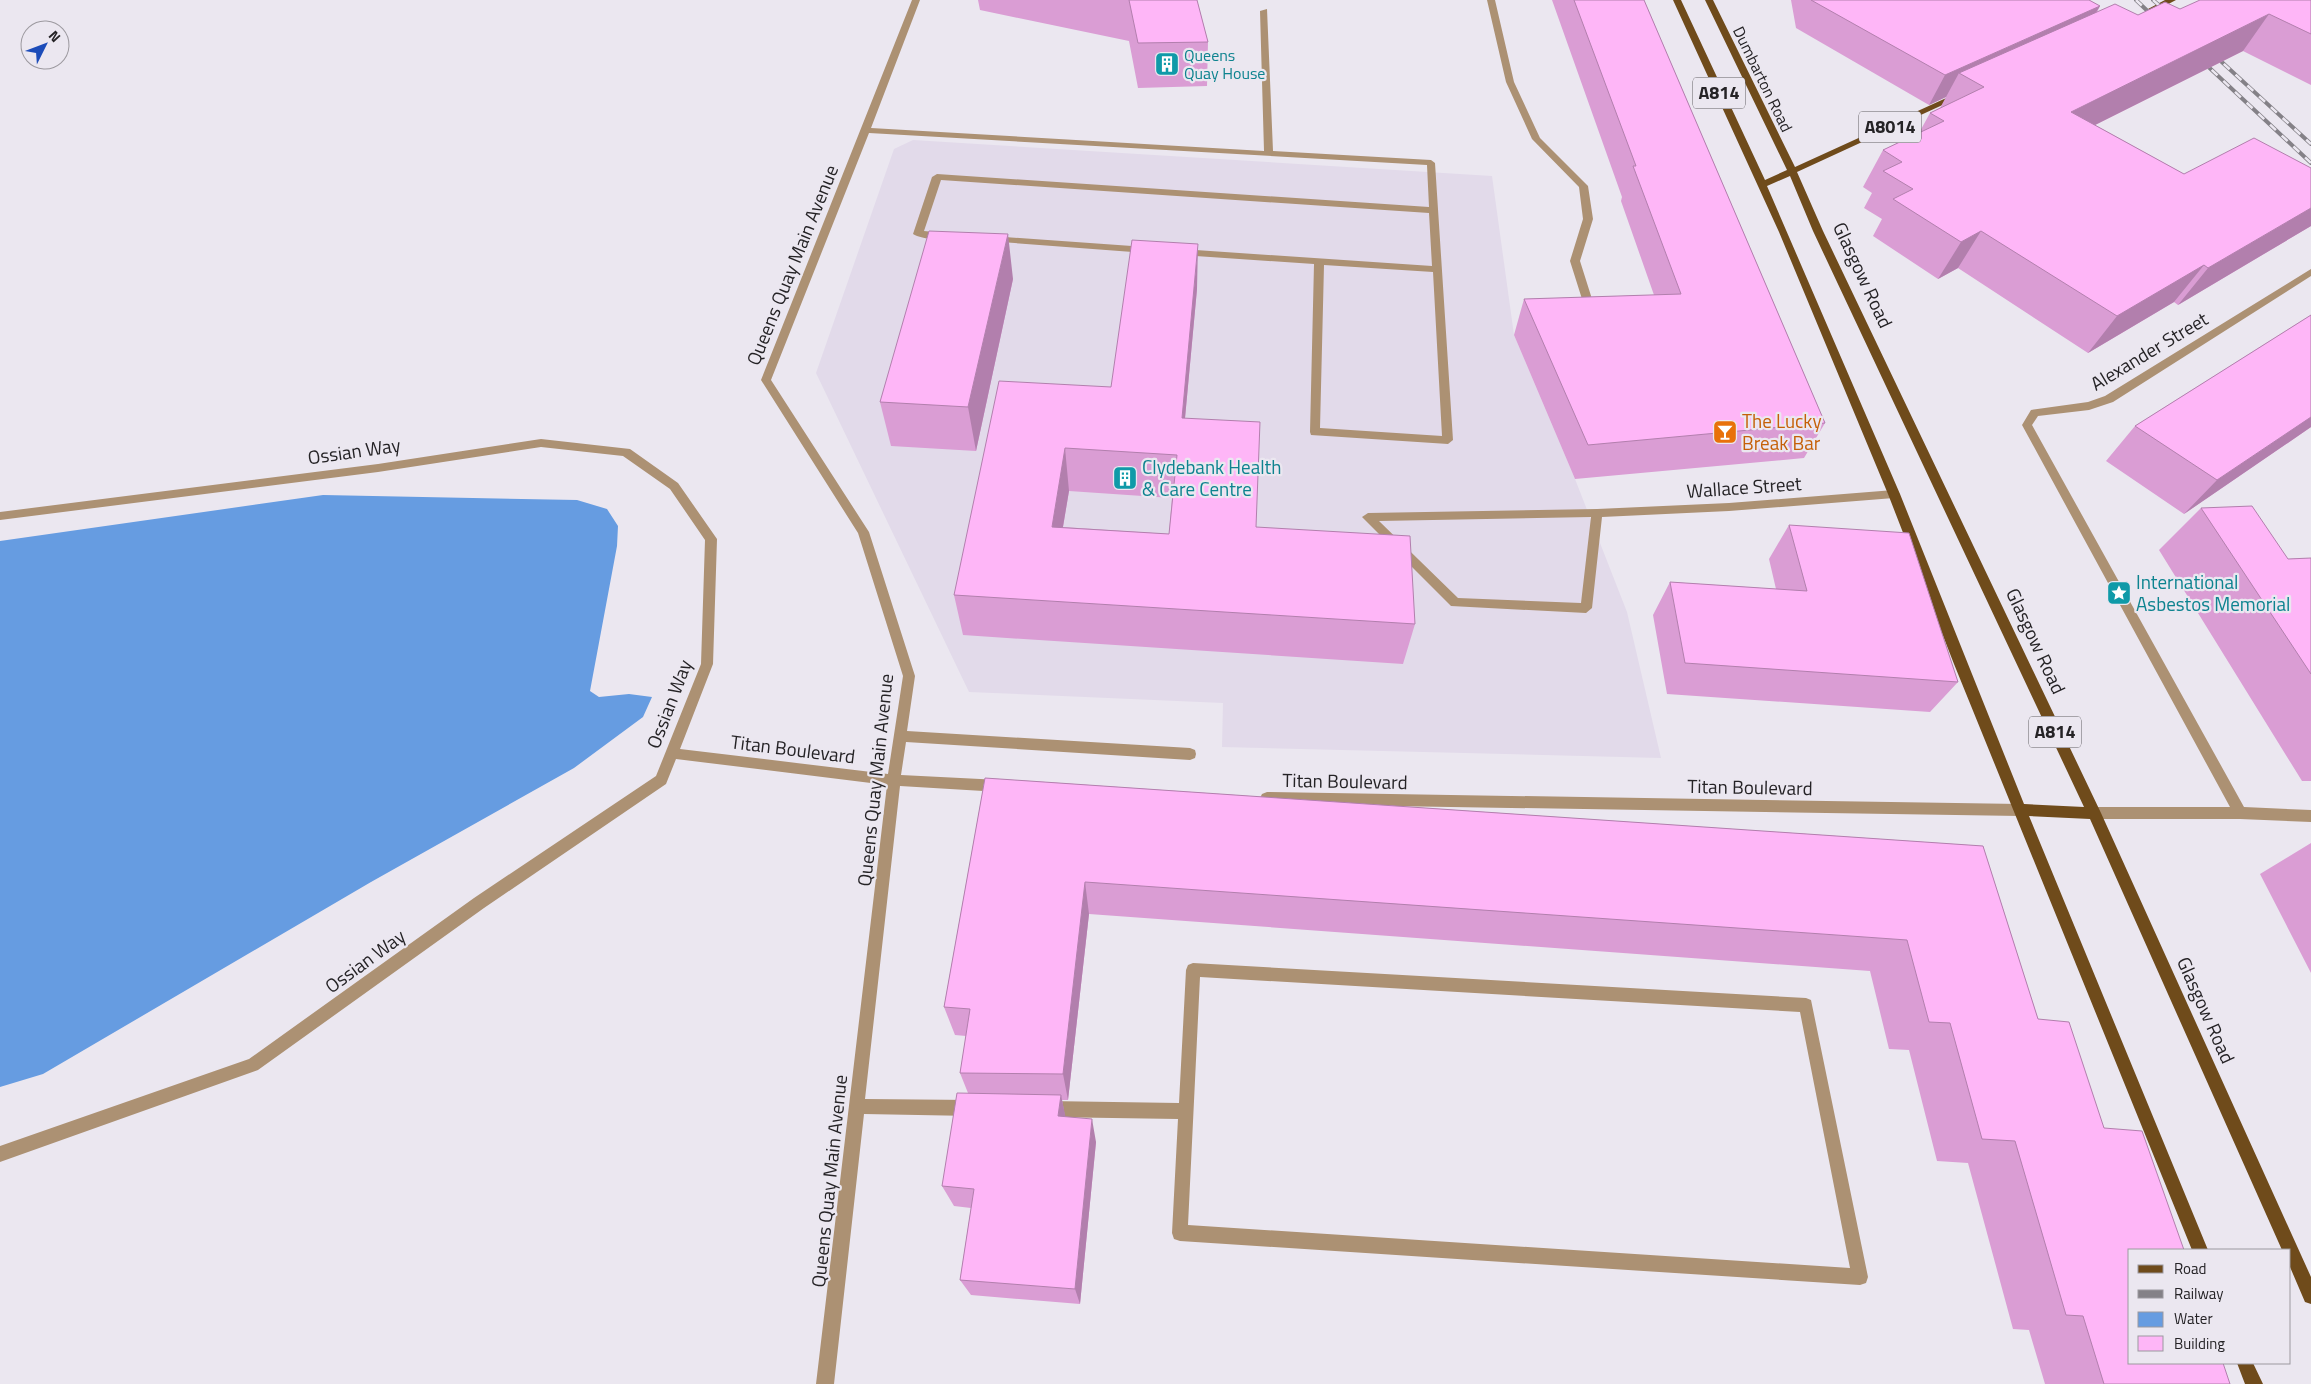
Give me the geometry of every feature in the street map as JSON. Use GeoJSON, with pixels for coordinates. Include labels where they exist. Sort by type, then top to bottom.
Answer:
{"type":"FeatureCollection","features":[{"type":"Feature","properties":{"kind":"main road","name":"A814"},"geometry":{"type":"LineString","coordinates":[[1677,0],[1762,185],[1894,494],[2020,810],[2200,1249]]}},
{"type":"Feature","properties":{"kind":"main road","name":"Dumbarton Road"},"geometry":{"type":"LineString","coordinates":[[1708,0],[1792,172]]}},
{"type":"Feature","properties":{"kind":"main road"},"geometry":{"type":"LineString","coordinates":[[2143,13],[2172,0]]}},
{"type":"Feature","properties":{"kind":"main road","name":"A8014"},"geometry":{"type":"LineString","coordinates":[[1762,185],[1971,90]]}},
{"type":"Feature","properties":{"kind":"main road","name":"Glasgow Road"},"geometry":{"type":"LineString","coordinates":[[1792,172],[1818,231],[2094,813],[2290,1249]]}},
{"type":"Feature","properties":{"kind":"main road"},"geometry":{"type":"LineString","coordinates":[[2020,810],[2094,813]]}},
{"type":"Feature","properties":{"kind":"main road","name":"Glasgow Road"},"geometry":{"type":"LineString","coordinates":[[2291,1251],[2311,1296]]}},
{"type":"Feature","properties":{"kind":"main road"},"geometry":{"type":"LineString","coordinates":[[2246,1364],[2254,1384]]}},
{"type":"Feature","properties":{"kind":"street","name":"Queens Quay Main Avenue"},"geometry":{"type":"LineString","coordinates":[[825,1384],[894,780],[902,736],[909,676],[863,532],[766,380],[826,225],[867,130],[916,0]]}},
{"type":"Feature","properties":{"kind":"street"},"geometry":{"type":"LineString","coordinates":[[1491,0],[1510,82],[1536,139],[1583,186],[1588,219],[1575,261],[1587,299]]}},
{"type":"Feature","properties":{"kind":"street"},"geometry":{"type":"LineString","coordinates":[[1264,11],[1269,154]]}},
{"type":"Feature","properties":{"kind":"street"},"geometry":{"type":"LineString","coordinates":[[867,130],[1431,163],[1448,440],[1315,432],[1319,261]]}},
{"type":"Feature","properties":{"kind":"street"},"geometry":{"type":"LineString","coordinates":[[957,237],[918,234],[937,178],[1434,210]]}},
{"type":"Feature","properties":{"kind":"street"},"geometry":{"type":"LineString","coordinates":[[977,238],[1153,250]]}},
{"type":"Feature","properties":{"kind":"street"},"geometry":{"type":"LineString","coordinates":[[1172,251],[1438,269]]}},
{"type":"Feature","properties":{"kind":"street","name":"Alexander Street"},"geometry":{"type":"LineString","coordinates":[[2240,813],[2027,425],[2035,412],[2089,406],[2109,399],[2311,272]]}},
{"type":"Feature","properties":{"kind":"street","name":"Ossian Way"},"geometry":{"type":"LineString","coordinates":[[0,516],[378,468],[541,443],[626,452],[674,486],[710,539],[707,664],[661,780],[479,903],[254,1065],[0,1154]]}},
{"type":"Feature","properties":{"kind":"street","name":"Wallace Street"},"geometry":{"type":"LineString","coordinates":[[1597,513],[1586,608],[1455,603],[1368,517],[1597,513],[1729,507],[1894,494]]}},
{"type":"Feature","properties":{"kind":"street"},"geometry":{"type":"LineString","coordinates":[[902,736],[1190,754]]}},
{"type":"Feature","properties":{"kind":"street","name":"Titan Boulevard"},"geometry":{"type":"LineString","coordinates":[[671,753],[894,780],[1012,787]]}},
{"type":"Feature","properties":{"kind":"street","name":"Titan Boulevard"},"geometry":{"type":"LineString","coordinates":[[1252,798],[2020,810]]}},
{"type":"Feature","properties":{"kind":"street"},"geometry":{"type":"LineString","coordinates":[[2094,813],[2240,813],[2311,816]]}},
{"type":"Feature","properties":{"kind":"street"},"geometry":{"type":"LineString","coordinates":[[1193,970],[1806,1005],[1860,1277],[1180,1233],[1186,1111],[1193,970]]}},
{"type":"Feature","properties":{"kind":"street"},"geometry":{"type":"LineString","coordinates":[[856,1106],[986,1108]]}},
{"type":"Feature","properties":{"kind":"street"},"geometry":{"type":"LineString","coordinates":[[1036,1109],[1186,1111]]}},
{"type":"Feature","properties":{"kind":"shaded area"},"geometry":{"type":"Polygon","coordinates":[[[913,140],[1492,176],[1514,335],[1575,479],[1627,612],[1661,758],[1222,747],[1223,703],[969,692],[816,373],[894,149],[913,140]]]}},
{"type":"Feature","properties":{"kind":"water"},"geometry":{"type":"Polygon","coordinates":[[[323,495],[577,500],[607,509],[618,526],[617,546],[590,691],[599,697],[629,694],[652,697],[643,717],[574,768],[371,882],[43,1074],[0,1087],[0,541],[323,495]]]}},
{"type":"Feature","properties":{"kind":"building"},"geometry":{"type":"Polygon","coordinates":[[[1129,0],[1197,0],[1208,42],[1138,43],[1129,0]]]}},
{"type":"Feature","properties":{"kind":"building"},"geometry":{"type":"Polygon","coordinates":[[[1574,0],[1644,0],[1825,423],[1588,445],[1524,299],[1681,294],[1574,0]]]}},
{"type":"Feature","properties":{"kind":"building"},"geometry":{"type":"Polygon","coordinates":[[[1811,0],[2089,0],[2100,6],[1945,75],[1811,0]]]}},
{"type":"Feature","properties":{"kind":"building"},"geometry":{"type":"Polygon","coordinates":[[[2200,0],[2311,0],[2311,34],[2269,14],[2071,112],[2184,174],[2254,138],[2311,168],[2311,208],[2208,268],[2204,265],[2117,316],[1981,231],[1961,242],[1893,199],[1913,189],[1883,171],[1902,162],[1883,150],[1944,121],[1930,113],[1984,87],[1959,73],[2115,4],[2138,15],[2165,2],[2180,9],[2200,0]]]}},
{"type":"Feature","properties":{"kind":"building"},"geometry":{"type":"Polygon","coordinates":[[[929,231],[1008,234],[968,407],[880,402],[929,231]]]}},
{"type":"Feature","properties":{"kind":"building"},"geometry":{"type":"Polygon","coordinates":[[[1132,240],[1198,244],[1182,418],[1260,422],[1256,527],[1410,536],[1415,624],[954,595],[999,381],[1111,387],[1132,240]],[[1065,448],[1052,527],[1169,534],[1177,455],[1065,448]]]}},
{"type":"Feature","properties":{"kind":"building"},"geometry":{"type":"Polygon","coordinates":[[[2311,315],[2311,417],[2217,480],[2135,426],[2311,315]]]}},
{"type":"Feature","properties":{"kind":"building"},"geometry":{"type":"Polygon","coordinates":[[[2252,506],[2288,559],[2311,558],[2311,674],[2201,508],[2252,506]]]}},
{"type":"Feature","properties":{"kind":"building"},"geometry":{"type":"Polygon","coordinates":[[[1789,525],[1909,533],[1958,682],[1685,663],[1670,582],[1807,591],[1789,525]]]}},
{"type":"Feature","properties":{"kind":"building"},"geometry":{"type":"Polygon","coordinates":[[[985,778],[1983,846],[2038,1019],[2069,1022],[2104,1128],[2142,1131],[2184,1249],[2128,1249],[2128,1364],[2223,1364],[2230,1384],[2104,1384],[2083,1316],[2066,1315],[2015,1141],[1982,1139],[1950,1023],[1929,1022],[1907,940],[1085,882],[1063,1074],[960,1073],[970,1009],[944,1007],[985,778]]]}},
{"type":"Feature","properties":{"kind":"building"},"geometry":{"type":"Polygon","coordinates":[[[957,1093],[1061,1095],[1058,1116],[1092,1119],[1075,1289],[960,1280],[974,1189],[942,1186],[957,1093]]]}},
{"type":"Feature","properties":{"kind":"railway"},"geometry":{"type":"LineString","coordinates":[[2136,0],[2157,20]]}},
{"type":"Feature","properties":{"kind":"railway"},"geometry":{"type":"LineString","coordinates":[[2153,0],[2169,14]]}},
{"type":"Feature","properties":{"kind":"railway"},"geometry":{"type":"LineString","coordinates":[[2212,53],[2311,144]]}},
{"type":"Feature","properties":{"kind":"railway"},"geometry":{"type":"LineString","coordinates":[[2200,59],[2311,163]]}},
{"type":"Feature","properties":{"kind":"place","name":"Queens Quay House"},"geometry":{"type":"Point","coordinates":[1167,64]}},
{"type":"Feature","properties":{"kind":"place","name":"The Lucky Break Bar"},"geometry":{"type":"Point","coordinates":[1725,432]}},
{"type":"Feature","properties":{"kind":"place","name":"Clydebank Health & Care Centre"},"geometry":{"type":"Point","coordinates":[1125,478]}},
{"type":"Feature","properties":{"kind":"place","name":"International Asbestos Memorial"},"geometry":{"type":"Point","coordinates":[2119,593]}}]}
